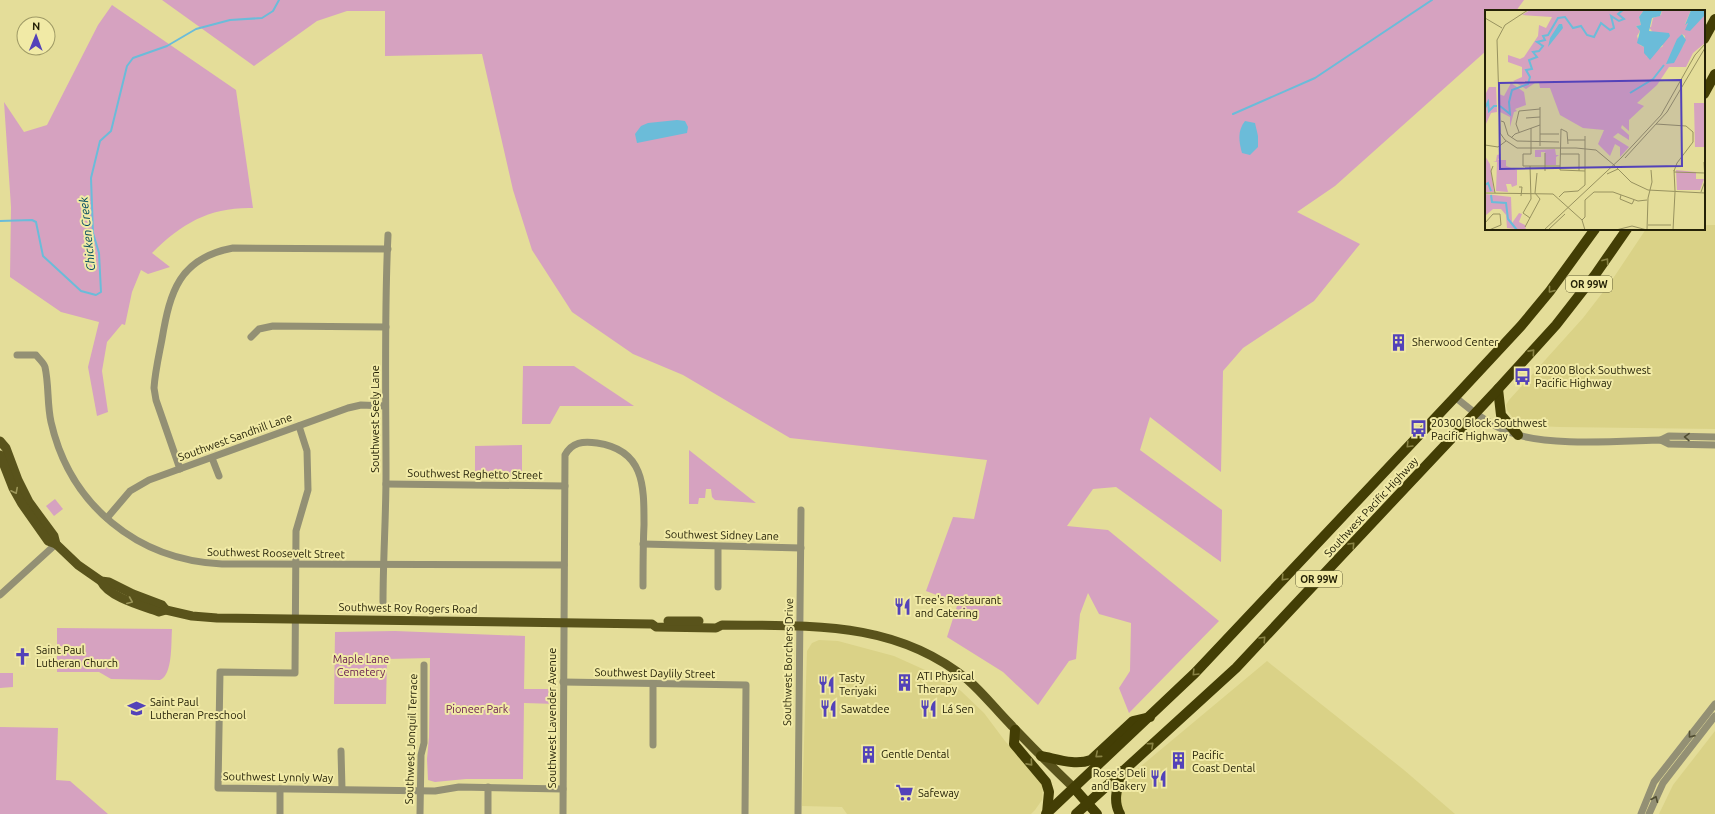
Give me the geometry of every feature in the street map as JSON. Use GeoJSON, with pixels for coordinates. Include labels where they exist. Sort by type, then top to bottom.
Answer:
{"type":"FeatureCollection","features":[{"type":"Feature","properties":{"kind":"highway"},"geometry":{"type":"LineString","coordinates":[[1705,37],[1715,19]]}},
{"type":"Feature","properties":{"kind":"highway"},"geometry":{"type":"LineString","coordinates":[[1705,92],[1715,74]]}},
{"type":"Feature","properties":{"kind":"highway","name":"Southwest Pacific Highway"},"geometry":{"type":"LineString","coordinates":[[1047,814],[1200,668],[1455,397],[1521,326],[1550,291],[1594,230]]}},
{"type":"Feature","properties":{"kind":"highway","name":"Southwest Pacific Highway"},"geometry":{"type":"LineString","coordinates":[[1076,814],[1236,668],[1498,389],[1577,300],[1626,230]]}},
{"type":"Feature","properties":{"kind":"highway"},"geometry":{"type":"LineString","coordinates":[[1498,389],[1501,415],[1518,435]]}},
{"type":"Feature","properties":{"kind":"highway"},"geometry":{"type":"LineString","coordinates":[[1041,756],[1072,762],[1086,762],[1101,752],[1133,721],[1150,717]]}},
{"type":"Feature","properties":{"kind":"highway"},"geometry":{"type":"LineString","coordinates":[[1016,730],[1014,744],[1046,782],[1049,792],[1047,814]]}},
{"type":"Feature","properties":{"kind":"highway"},"geometry":{"type":"LineString","coordinates":[[1120,814],[1116,806],[1115,799],[1122,771]]}},
{"type":"Feature","properties":{"kind":"highway"},"geometry":{"type":"LineString","coordinates":[[1074,788],[1097,814]]}},
{"type":"Feature","properties":{"kind":"main road","name":"Southwest Roy Rogers Road"},"geometry":{"type":"LineString","coordinates":[[0,441],[6,448],[18,480],[29,502],[54,536],[56,544]]}},
{"type":"Feature","properties":{"kind":"main road","name":"Southwest Roy Rogers Road"},"geometry":{"type":"LineString","coordinates":[[0,455],[13,488],[29,516],[48,541],[56,544],[78,565],[101,581],[104,588],[130,601],[159,612],[166,610],[192,616],[217,618],[652,624],[658,620],[715,622],[722,625],[800,626],[870,633],[901,642],[928,654],[972,684],[1074,788]]}},
{"type":"Feature","properties":{"kind":"street","name":"Southwest Seely Lane"},"geometry":{"type":"LineString","coordinates":[[383,602],[386,484],[385,406],[388,235]]}},
{"type":"Feature","properties":{"kind":"street"},"geometry":{"type":"LineString","coordinates":[[180,469],[156,400],[154,388],[169,303],[177,285],[188,271],[204,258],[219,251],[233,248],[388,248]]}},
{"type":"Feature","properties":{"kind":"street"},"geometry":{"type":"LineString","coordinates":[[250,337],[259,329],[273,326],[386,327]]}},
{"type":"Feature","properties":{"kind":"street","name":"Southwest Roosevelt Street"},"geometry":{"type":"LineString","coordinates":[[17,355],[36,355],[45,366],[50,420],[60,450],[74,480],[91,503],[121,530],[142,544],[169,555],[187,560],[222,564],[564,565]]}},
{"type":"Feature","properties":{"kind":"street"},"geometry":{"type":"LineString","coordinates":[[1455,397],[1475,414],[1496,426],[1518,435],[1560,440],[1661,440],[1670,444],[1715,445]]}},
{"type":"Feature","properties":{"kind":"street","name":"Southwest Sandhill Lane"},"geometry":{"type":"LineString","coordinates":[[106,518],[135,487],[180,469],[354,406],[385,406]]}},
{"type":"Feature","properties":{"kind":"street","name":"Southwest Lynnly Way"},"geometry":{"type":"LineString","coordinates":[[299,426],[307,450],[308,490],[296,525],[295,673],[220,672],[218,788],[421,791],[435,791],[459,787],[563,788]]}},
{"type":"Feature","properties":{"kind":"street"},"geometry":{"type":"LineString","coordinates":[[1661,440],[1668,436],[1715,437]]}},
{"type":"Feature","properties":{"kind":"street","name":"Southwest Lavender Avenue"},"geometry":{"type":"LineString","coordinates":[[563,814],[565,486],[566,455],[570,447],[578,443],[591,442],[605,444],[617,449],[635,466],[643,485],[643,544]]}},
{"type":"Feature","properties":{"kind":"street"},"geometry":{"type":"LineString","coordinates":[[212,458],[219,476]]}},
{"type":"Feature","properties":{"kind":"street","name":"Southwest Reghetto Street"},"geometry":{"type":"LineString","coordinates":[[386,484],[565,486]]}},
{"type":"Feature","properties":{"kind":"street","name":"Southwest Borchers Drive"},"geometry":{"type":"LineString","coordinates":[[798,814],[801,510]]}},
{"type":"Feature","properties":{"kind":"street"},"geometry":{"type":"LineString","coordinates":[[0,595],[56,544]]}},
{"type":"Feature","properties":{"kind":"street"},"geometry":{"type":"LineString","coordinates":[[643,544],[643,586]]}},
{"type":"Feature","properties":{"kind":"street","name":"Southwest Sidney Lane"},"geometry":{"type":"LineString","coordinates":[[643,544],[801,548]]}},
{"type":"Feature","properties":{"kind":"street"},"geometry":{"type":"LineString","coordinates":[[718,547],[718,587]]}},
{"type":"Feature","properties":{"kind":"street","name":"Southwest Jonquil Terrace"},"geometry":{"type":"LineString","coordinates":[[420,814],[421,755],[424,743],[424,665]]}},
{"type":"Feature","properties":{"kind":"street","name":"Southwest Daylily Street"},"geometry":{"type":"LineString","coordinates":[[563,682],[746,685],[745,814]]}},
{"type":"Feature","properties":{"kind":"street"},"geometry":{"type":"LineString","coordinates":[[653,684],[653,745]]}},
{"type":"Feature","properties":{"kind":"street"},"geometry":{"type":"LineString","coordinates":[[1641,814],[1654,782],[1715,704]]}},
{"type":"Feature","properties":{"kind":"street"},"geometry":{"type":"LineString","coordinates":[[1650,814],[1663,783],[1715,716]]}},
{"type":"Feature","properties":{"kind":"street"},"geometry":{"type":"LineString","coordinates":[[341,751],[342,789]]}},
{"type":"Feature","properties":{"kind":"street"},"geometry":{"type":"LineString","coordinates":[[488,787],[488,814]]}},
{"type":"Feature","properties":{"kind":"street"},"geometry":{"type":"LineString","coordinates":[[280,789],[280,814]]}},
{"type":"Feature","properties":{"kind":"shaded area"},"geometry":{"type":"Polygon","coordinates":[[[1705,225],[1715,225],[1715,429],[1536,426],[1513,418],[1507,410],[1506,405],[1509,400],[1583,318],[1610,283],[1645,230],[1705,230],[1705,225]]]}},
{"type":"Feature","properties":{"kind":"shaded area"},"geometry":{"type":"Polygon","coordinates":[[[819,640],[838,641],[894,656],[945,679],[961,691],[984,713],[1005,741],[1043,784],[1042,800],[1035,810],[1031,814],[847,814],[842,807],[802,806],[807,651],[812,643],[819,640]]]}},
{"type":"Feature","properties":{"kind":"shaded area"},"geometry":{"type":"Polygon","coordinates":[[[1267,661],[1404,770],[1455,814],[1118,814],[1122,782],[1267,661]]]}},
{"type":"Feature","properties":{"kind":"shaded area"},"geometry":{"type":"Polygon","coordinates":[[[1715,731],[1715,814],[1659,814],[1673,785],[1715,731]]]}},
{"type":"Feature","properties":{"kind":"green space"},"geometry":{"type":"Polygon","coordinates":[[[162,0],[1524,0],[1517,10],[1485,10],[1485,52],[1335,186],[1297,212],[1360,244],[1314,301],[1243,348],[1223,371],[1221,472],[1150,417],[1140,450],[1222,510],[1221,562],[1116,487],[1093,489],[1067,526],[1108,530],[1219,621],[1129,713],[1119,688],[1130,671],[1131,623],[1099,614],[1088,593],[1080,614],[1076,659],[1069,661],[1038,705],[1003,672],[947,637],[958,603],[926,591],[953,517],[974,519],[987,460],[790,438],[683,375],[633,354],[572,312],[532,250],[513,190],[482,54],[385,56],[385,11],[347,11],[317,21],[254,66],[162,0]]]}},
{"type":"Feature","properties":{"kind":"green space"},"geometry":{"type":"Polygon","coordinates":[[[112,5],[236,90],[253,208],[223,210],[198,219],[174,233],[152,253],[170,267],[148,274],[141,270],[132,292],[125,325],[122,324],[107,342],[102,371],[108,412],[97,416],[88,367],[99,322],[61,312],[10,277],[11,207],[4,102],[24,132],[47,125],[98,25],[112,5]]]}},
{"type":"Feature","properties":{"kind":"green space"},"geometry":{"type":"Polygon","coordinates":[[[523,366],[574,366],[634,406],[560,406],[550,424],[522,424],[523,366]]]}},
{"type":"Feature","properties":{"kind":"green space"},"geometry":{"type":"Polygon","coordinates":[[[522,445],[522,477],[475,477],[475,446],[522,445]]]}},
{"type":"Feature","properties":{"kind":"green space"},"geometry":{"type":"Polygon","coordinates":[[[689,450],[756,503],[715,500],[712,497],[711,489],[706,489],[705,498],[699,498],[698,504],[689,504],[689,450]]]}},
{"type":"Feature","properties":{"kind":"green space"},"geometry":{"type":"Polygon","coordinates":[[[55,499],[63,509],[54,516],[46,506],[55,499]]]}},
{"type":"Feature","properties":{"kind":"green space"},"geometry":{"type":"Polygon","coordinates":[[[57,628],[172,629],[170,658],[167,672],[160,680],[111,679],[99,672],[57,672],[57,628]]]}},
{"type":"Feature","properties":{"kind":"green space","name":"Pioneer Park"},"geometry":{"type":"Polygon","coordinates":[[[395,631],[525,636],[524,689],[557,689],[556,704],[524,703],[523,779],[466,779],[435,782],[428,780],[427,759],[429,737],[430,658],[387,659],[386,704],[334,704],[335,632],[395,631]]]}},
{"type":"Feature","properties":{"kind":"green space"},"geometry":{"type":"Polygon","coordinates":[[[0,673],[13,673],[13,687],[0,688],[0,673]]]}},
{"type":"Feature","properties":{"kind":"green space"},"geometry":{"type":"Polygon","coordinates":[[[0,727],[58,728],[56,780],[70,781],[108,814],[0,814],[0,727]]]}},
{"type":"Feature","properties":{"kind":"water"},"geometry":{"type":"Polygon","coordinates":[[[677,120],[685,121],[688,127],[687,133],[637,143],[635,134],[641,126],[648,123],[677,120]]]}},
{"type":"Feature","properties":{"kind":"water"},"geometry":{"type":"Polygon","coordinates":[[[1245,121],[1255,123],[1258,136],[1258,147],[1250,155],[1242,153],[1240,145],[1239,137],[1242,125],[1245,121]]]}},
{"type":"Feature","properties":{"kind":"waterway","name":"Chicken Creek"},"geometry":{"type":"LineString","coordinates":[[0,221],[32,220],[36,222],[43,256],[81,291],[96,295],[101,292],[99,253],[93,233],[91,178],[100,141],[111,131],[127,66],[133,58],[167,46],[196,29],[230,20],[262,18],[273,11],[279,0]]}},
{"type":"Feature","properties":{"kind":"waterway"},"geometry":{"type":"LineString","coordinates":[[1233,114],[1315,78],[1432,0]]}},
{"type":"Feature","properties":{"kind":"place","name":"Sherwood Center"},"geometry":{"type":"Point","coordinates":[1399,342]}},
{"type":"Feature","properties":{"kind":"place","name":"20200 Block Southwest Pacific Highway"},"geometry":{"type":"Point","coordinates":[1522,376]}},
{"type":"Feature","properties":{"kind":"place","name":"20300 Block Southwest Pacific Highway"},"geometry":{"type":"Point","coordinates":[1418,429]}},
{"type":"Feature","properties":{"kind":"place","name":"Tree's Restaurant and Catering"},"geometry":{"type":"Point","coordinates":[902,606]}},
{"type":"Feature","properties":{"kind":"place","name":"Saint Paul Lutheran Church"},"geometry":{"type":"Point","coordinates":[23,656]}},
{"type":"Feature","properties":{"kind":"place","name":"ATI Physical Therapy"},"geometry":{"type":"Point","coordinates":[904,682]}},
{"type":"Feature","properties":{"kind":"place","name":"Tasty Teriyaki"},"geometry":{"type":"Point","coordinates":[826,684]}},
{"type":"Feature","properties":{"kind":"place","name":"Saint Paul Lutheran Preschool"},"geometry":{"type":"Point","coordinates":[137,708]}},
{"type":"Feature","properties":{"kind":"place","name":"Sawatdee"},"geometry":{"type":"Point","coordinates":[828,709]}},
{"type":"Feature","properties":{"kind":"place","name":"Lá Sen"},"geometry":{"type":"Point","coordinates":[929,709]}},
{"type":"Feature","properties":{"kind":"place","name":"Gentle Dental"},"geometry":{"type":"Point","coordinates":[868,754]}},
{"type":"Feature","properties":{"kind":"place","name":"Pacific Coast Dental"},"geometry":{"type":"Point","coordinates":[1179,761]}},
{"type":"Feature","properties":{"kind":"place","name":"Rose's Deli and Bakery"},"geometry":{"type":"Point","coordinates":[1159,779]}},
{"type":"Feature","properties":{"kind":"place","name":"Safeway"},"geometry":{"type":"Point","coordinates":[905,793]}},
{"type":"Feature","properties":{"kind":"park label","name":"Maple Lane Cemetery"},"geometry":{"type":"Point","coordinates":[361,665]}}]}
